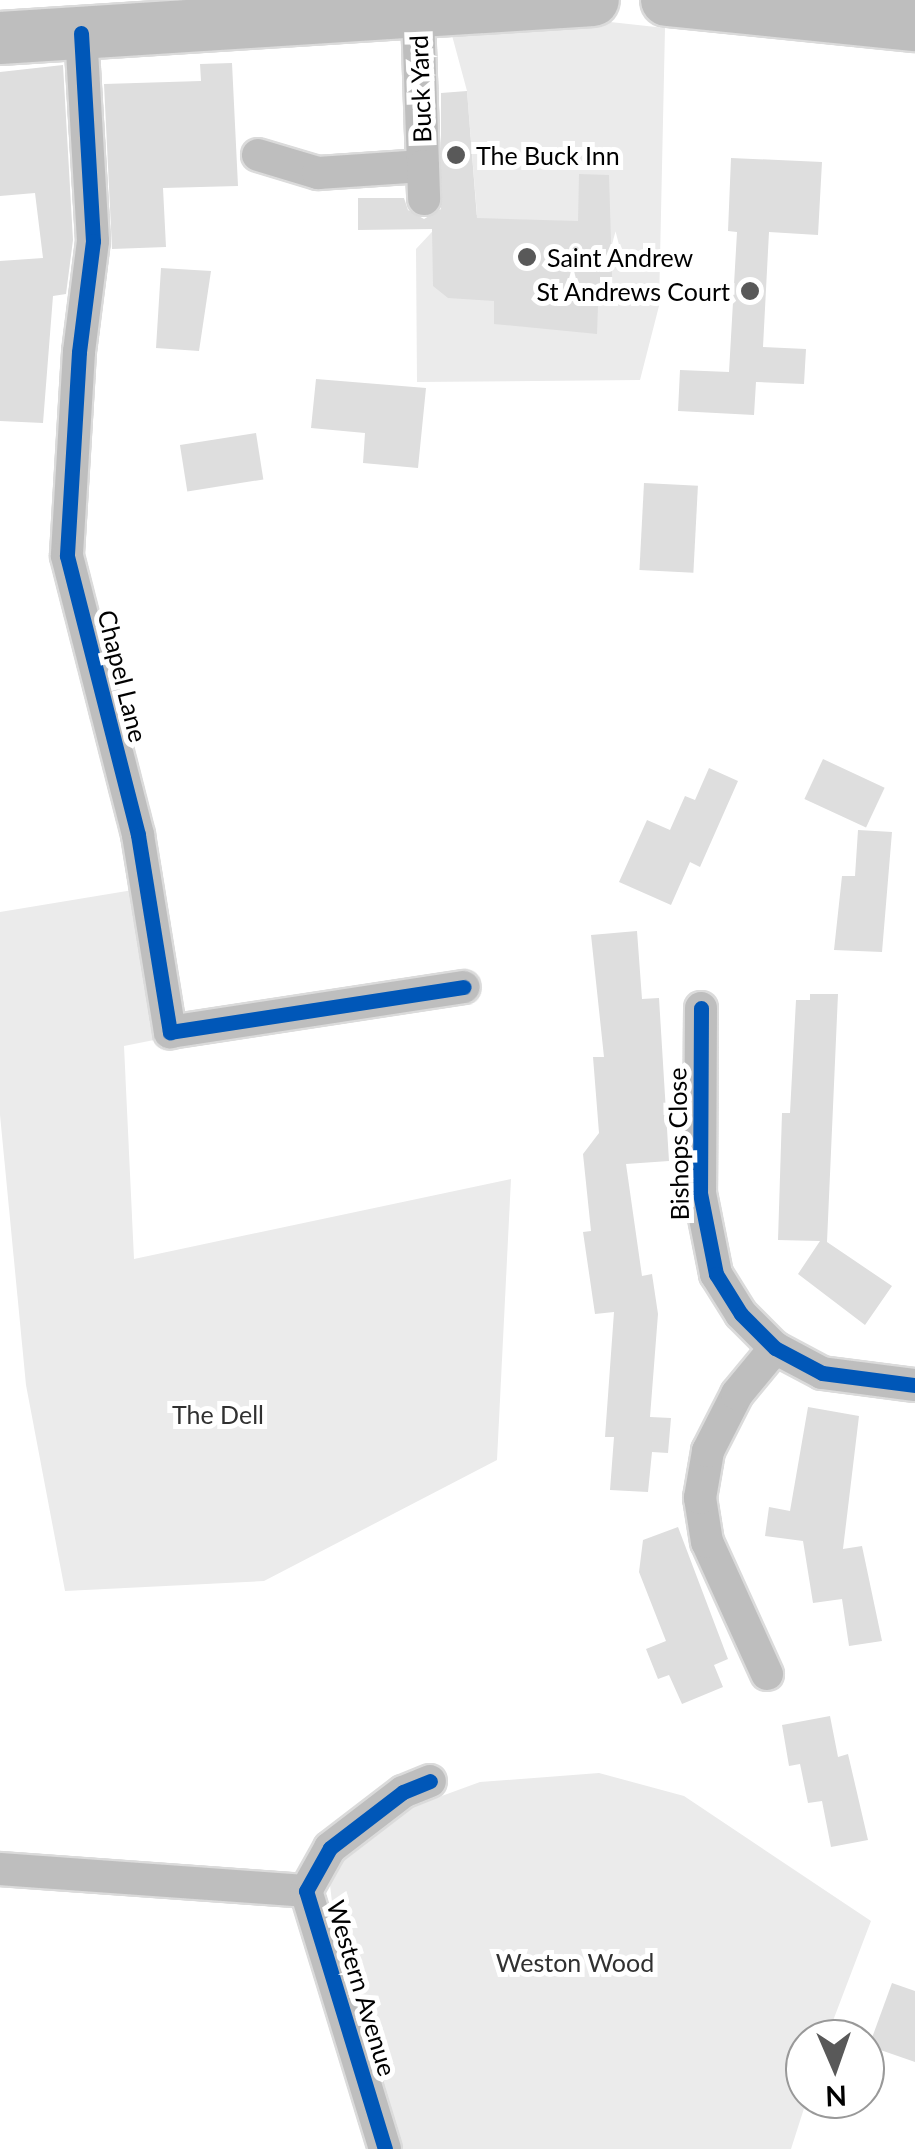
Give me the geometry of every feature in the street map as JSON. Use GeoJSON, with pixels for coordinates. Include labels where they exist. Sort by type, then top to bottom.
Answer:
{"type":"FeatureCollection","features":[{"type":"Feature","properties":{"kind":"main road"},"geometry":{"type":"LineString","coordinates":[[0,38],[593,0]]}},
{"type":"Feature","properties":{"kind":"main road"},"geometry":{"type":"LineString","coordinates":[[667,0],[915,24]]}},
{"type":"Feature","properties":{"kind":"street","name":"Buck Yard"},"geometry":{"type":"LineString","coordinates":[[258,155],[318,174],[424,183],[418,13]]}},
{"type":"Feature","properties":{"kind":"street","name":"Chapel Lane"},"geometry":{"type":"LineString","coordinates":[[81,33],[94,241],[79,352],[68,556],[138,835],[170,1032],[464,987]]}},
{"type":"Feature","properties":{"kind":"street","name":"Bishops Close"},"geometry":{"type":"LineString","coordinates":[[701,1008],[700,1194],[706,1240],[716,1274],[741,1314],[775,1348],[822,1373],[915,1385]]}},
{"type":"Feature","properties":{"kind":"street"},"geometry":{"type":"LineString","coordinates":[[767,1674],[707,1542],[700,1498],[708,1451],[737,1394],[775,1348]]}},
{"type":"Feature","properties":{"kind":"street","name":"Western Avenue"},"geometry":{"type":"LineString","coordinates":[[385,2149],[306,1891],[330,1848],[402,1792],[430,1782]]}},
{"type":"Feature","properties":{"kind":"street","name":"Western Avenue"},"geometry":{"type":"LineString","coordinates":[[0,1869],[306,1891]]}},
{"type":"Feature","properties":{"kind":"green space"},"geometry":{"type":"Polygon","coordinates":[[[592,20],[665,28],[659,306],[640,380],[417,382],[416,249],[444,219],[477,215],[467,91],[450,28],[592,20]]]}},
{"type":"Feature","properties":{"kind":"green space","name":"The Dell"},"geometry":{"type":"Polygon","coordinates":[[[133,890],[159,1039],[124,1046],[134,1259],[511,1179],[497,1460],[264,1581],[65,1591],[26,1385],[0,1115],[0,912],[133,890]]]}},
{"type":"Feature","properties":{"kind":"green space","name":"Weston Wood"},"geometry":{"type":"Polygon","coordinates":[[[599,1773],[684,1796],[871,1921],[834,2019],[785,2019],[785,2119],[801,2119],[791,2149],[396,2149],[334,1920],[329,1876],[359,1834],[417,1805],[480,1782],[599,1773]]]}},
{"type":"Feature","properties":{"kind":"building"},"geometry":{"type":"Polygon","coordinates":[[[232,63],[238,186],[163,188],[166,247],[112,249],[104,84],[201,81],[200,64],[232,63]]]}},
{"type":"Feature","properties":{"kind":"building"},"geometry":{"type":"Polygon","coordinates":[[[63,65],[73,240],[66,294],[53,296],[43,423],[0,421],[0,261],[43,258],[35,193],[0,196],[0,72],[63,65]]]}},
{"type":"Feature","properties":{"kind":"building","name":"Saint Andrew"},"geometry":{"type":"Polygon","coordinates":[[[467,91],[477,218],[578,221],[579,174],[609,175],[613,306],[598,306],[597,334],[494,324],[494,301],[448,298],[433,286],[432,229],[358,230],[358,198],[404,198],[408,210],[424,219],[441,209],[441,93],[467,91]]]}},
{"type":"Feature","properties":{"kind":"building","name":"St Andrews Court"},"geometry":{"type":"Polygon","coordinates":[[[731,158],[822,162],[818,235],[769,232],[763,347],[806,349],[804,384],[756,382],[754,415],[678,411],[680,370],[729,372],[737,232],[728,231],[731,158]]]}},
{"type":"Feature","properties":{"kind":"building"},"geometry":{"type":"Polygon","coordinates":[[[161,268],[211,271],[199,351],[156,348],[161,268]]]}},
{"type":"Feature","properties":{"kind":"building"},"geometry":{"type":"Polygon","coordinates":[[[316,379],[426,388],[418,468],[363,463],[365,433],[311,428],[316,379]]]}},
{"type":"Feature","properties":{"kind":"building"},"geometry":{"type":"Polygon","coordinates":[[[256,433],[263,479],[187,491],[180,445],[256,433]]]}},
{"type":"Feature","properties":{"kind":"building"},"geometry":{"type":"Polygon","coordinates":[[[644,483],[698,486],[693,573],[639,570],[644,483]]]}},
{"type":"Feature","properties":{"kind":"building"},"geometry":{"type":"Polygon","coordinates":[[[823,759],[885,788],[866,828],[804,799],[823,759]]]}},
{"type":"Feature","properties":{"kind":"building"},"geometry":{"type":"Polygon","coordinates":[[[709,768],[738,781],[700,867],[690,862],[671,905],[619,882],[647,820],[670,830],[685,796],[695,800],[709,768]]]}},
{"type":"Feature","properties":{"kind":"building"},"geometry":{"type":"Polygon","coordinates":[[[858,830],[892,832],[882,952],[834,950],[842,876],[855,876],[858,830]]]}},
{"type":"Feature","properties":{"kind":"building"},"geometry":{"type":"Polygon","coordinates":[[[637,931],[642,999],[659,998],[669,1161],[626,1164],[642,1276],[652,1274],[658,1314],[650,1417],[671,1418],[668,1453],[652,1452],[648,1492],[610,1490],[614,1437],[605,1437],[614,1312],[595,1314],[583,1232],[591,1231],[583,1154],[599,1133],[593,1057],[604,1057],[591,935],[637,931]]]}},
{"type":"Feature","properties":{"kind":"building"},"geometry":{"type":"Polygon","coordinates":[[[810,994],[838,994],[827,1242],[892,1286],[865,1325],[798,1274],[820,1241],[778,1240],[782,1113],[790,1113],[796,1000],[810,1000],[810,994]]]}},
{"type":"Feature","properties":{"kind":"building"},"geometry":{"type":"Polygon","coordinates":[[[808,1407],[859,1416],[843,1549],[862,1546],[882,1641],[849,1646],[842,1599],[813,1603],[803,1541],[765,1536],[769,1507],[790,1511],[808,1407]]]}},
{"type":"Feature","properties":{"kind":"building"},"geometry":{"type":"Polygon","coordinates":[[[678,1527],[728,1659],[714,1665],[723,1687],[682,1704],[669,1675],[658,1679],[646,1649],[666,1641],[639,1572],[643,1540],[678,1527]]]}},
{"type":"Feature","properties":{"kind":"building"},"geometry":{"type":"Polygon","coordinates":[[[830,1716],[838,1757],[848,1754],[868,1840],[831,1847],[822,1801],[808,1803],[800,1764],[789,1766],[782,1725],[830,1716]]]}},
{"type":"Feature","properties":{"kind":"building"},"geometry":{"type":"Polygon","coordinates":[[[892,1983],[915,1991],[915,2062],[885,2052],[885,2019],[879,2019],[892,1983]]]}},
{"type":"Feature","properties":{"kind":"cycle path"},"geometry":{"type":"LineString","coordinates":[[81,33],[93,241],[79,352],[67,556],[138,835],[170,1032],[464,987]]}},
{"type":"Feature","properties":{"kind":"cycle path"},"geometry":{"type":"LineString","coordinates":[[701,1008],[700,1193],[716,1274],[741,1314],[775,1348],[822,1373],[915,1385]]}},
{"type":"Feature","properties":{"kind":"cycle path"},"geometry":{"type":"LineString","coordinates":[[385,2149],[306,1891],[330,1848],[403,1792],[430,1781]]}},
{"type":"Feature","properties":{"kind":"place","name":"The Buck Inn"},"geometry":{"type":"Point","coordinates":[456,155]}},
{"type":"Feature","properties":{"kind":"place","name":"Saint Andrew"},"geometry":{"type":"Point","coordinates":[527,257]}},
{"type":"Feature","properties":{"kind":"place","name":"St Andrews Court"},"geometry":{"type":"Point","coordinates":[750,291]}}]}
